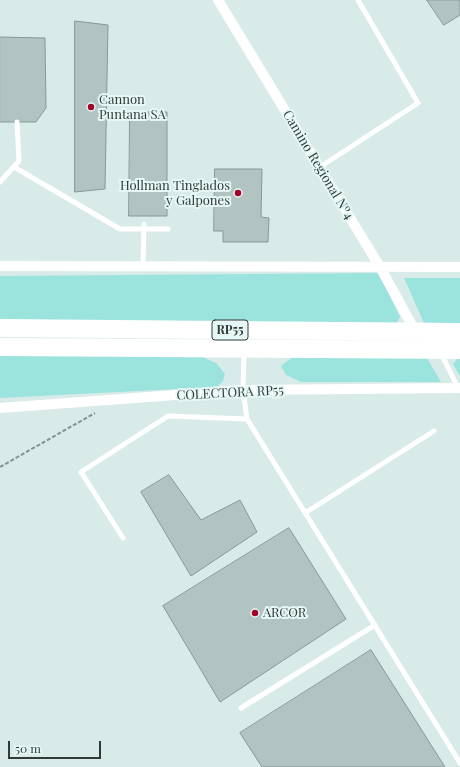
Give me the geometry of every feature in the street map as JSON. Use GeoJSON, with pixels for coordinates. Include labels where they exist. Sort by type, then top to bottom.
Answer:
{"type":"FeatureCollection","features":[{"type":"Feature","properties":{"kind":"highway","name":"RP55"},"geometry":{"type":"LineString","coordinates":[[0,328],[460,332]]}},
{"type":"Feature","properties":{"kind":"highway","name":"RP55"},"geometry":{"type":"LineString","coordinates":[[0,347],[460,350]]}},
{"type":"Feature","properties":{"kind":"street","name":"Camino Regional Nº4"},"geometry":{"type":"LineString","coordinates":[[218,0],[380,267],[415,331]]}},
{"type":"Feature","properties":{"kind":"street"},"geometry":{"type":"LineString","coordinates":[[0,266],[460,267]]}},
{"type":"Feature","properties":{"kind":"street","name":"COLECTORA RP55"},"geometry":{"type":"LineString","coordinates":[[0,408],[243,390],[459,389]]}},
{"type":"Feature","properties":{"kind":"lane"},"geometry":{"type":"LineString","coordinates":[[320,167],[418,103],[358,0]]}},
{"type":"Feature","properties":{"kind":"lane"},"geometry":{"type":"LineString","coordinates":[[0,182],[19,161],[17,122]]}},
{"type":"Feature","properties":{"kind":"lane"},"geometry":{"type":"LineString","coordinates":[[14,167],[120,229],[144,227],[168,229]]}},
{"type":"Feature","properties":{"kind":"lane"},"geometry":{"type":"LineString","coordinates":[[143,267],[144,227]]}},
{"type":"Feature","properties":{"kind":"lane"},"geometry":{"type":"LineString","coordinates":[[244,349],[243,390],[247,419],[460,763]]}},
{"type":"Feature","properties":{"kind":"lane"},"geometry":{"type":"LineString","coordinates":[[439,350],[459,389]]}},
{"type":"Feature","properties":{"kind":"lane"},"geometry":{"type":"LineString","coordinates":[[124,538],[81,472],[168,416],[247,419]]}},
{"type":"Feature","properties":{"kind":"lane"},"geometry":{"type":"LineString","coordinates":[[305,513],[434,431]]}},
{"type":"Feature","properties":{"kind":"lane"},"geometry":{"type":"LineString","coordinates":[[241,708],[375,625]]}},
{"type":"Feature","properties":{"kind":"path"},"geometry":{"type":"LineString","coordinates":[[0,467],[99,411]]}},
{"type":"Feature","properties":{"kind":"shaded area"},"geometry":{"type":"Polygon","coordinates":[[[379,273],[400,317],[396,324],[100,322],[0,319],[0,276],[379,273]]]}},
{"type":"Feature","properties":{"kind":"shaded area"},"geometry":{"type":"Polygon","coordinates":[[[404,278],[460,278],[460,323],[424,323],[404,278]]]}},
{"type":"Feature","properties":{"kind":"shaded area"},"geometry":{"type":"Polygon","coordinates":[[[0,352],[195,354],[216,363],[225,374],[223,381],[217,387],[0,398],[0,352]]]}},
{"type":"Feature","properties":{"kind":"shaded area"},"geometry":{"type":"Polygon","coordinates":[[[294,356],[427,358],[441,382],[301,382],[286,375],[281,366],[294,356]]]}},
{"type":"Feature","properties":{"kind":"shaded area"},"geometry":{"type":"Polygon","coordinates":[[[458,358],[460,358],[460,376],[453,364],[458,358]]]}},
{"type":"Feature","properties":{"kind":"building"},"geometry":{"type":"Polygon","coordinates":[[[427,0],[460,0],[460,15],[444,25],[427,0]]]}},
{"type":"Feature","properties":{"kind":"building","name":"Cannon Puntana SA"},"geometry":{"type":"Polygon","coordinates":[[[75,21],[108,25],[105,189],[75,192],[75,21]]]}},
{"type":"Feature","properties":{"kind":"building"},"geometry":{"type":"Polygon","coordinates":[[[0,37],[45,38],[46,108],[36,122],[0,122],[0,37]]]}},
{"type":"Feature","properties":{"kind":"building","name":"Cannon Puntana SA"},"geometry":{"type":"Polygon","coordinates":[[[130,112],[167,112],[167,216],[129,216],[130,112]]]}},
{"type":"Feature","properties":{"kind":"building","name":"Hollman Tinglados y Galpones"},"geometry":{"type":"Polygon","coordinates":[[[215,169],[262,169],[261,217],[269,218],[268,242],[223,242],[223,231],[214,231],[215,169]]]}},
{"type":"Feature","properties":{"kind":"building"},"geometry":{"type":"Polygon","coordinates":[[[169,475],[201,520],[240,500],[257,532],[191,576],[141,492],[169,475]]]}},
{"type":"Feature","properties":{"kind":"building","name":"ARCOR"},"geometry":{"type":"Polygon","coordinates":[[[289,528],[346,619],[220,702],[163,606],[289,528]]]}},
{"type":"Feature","properties":{"kind":"building"},"geometry":{"type":"Polygon","coordinates":[[[371,650],[445,767],[262,767],[240,733],[371,650]]]}},
{"type":"Feature","properties":{"kind":"place","name":"Cannon Puntana SA"},"geometry":{"type":"Point","coordinates":[91,107]}},
{"type":"Feature","properties":{"kind":"place","name":"Hollman Tinglados y Galpones"},"geometry":{"type":"Point","coordinates":[238,193]}},
{"type":"Feature","properties":{"kind":"place","name":"ARCOR"},"geometry":{"type":"Point","coordinates":[255,613]}}]}
